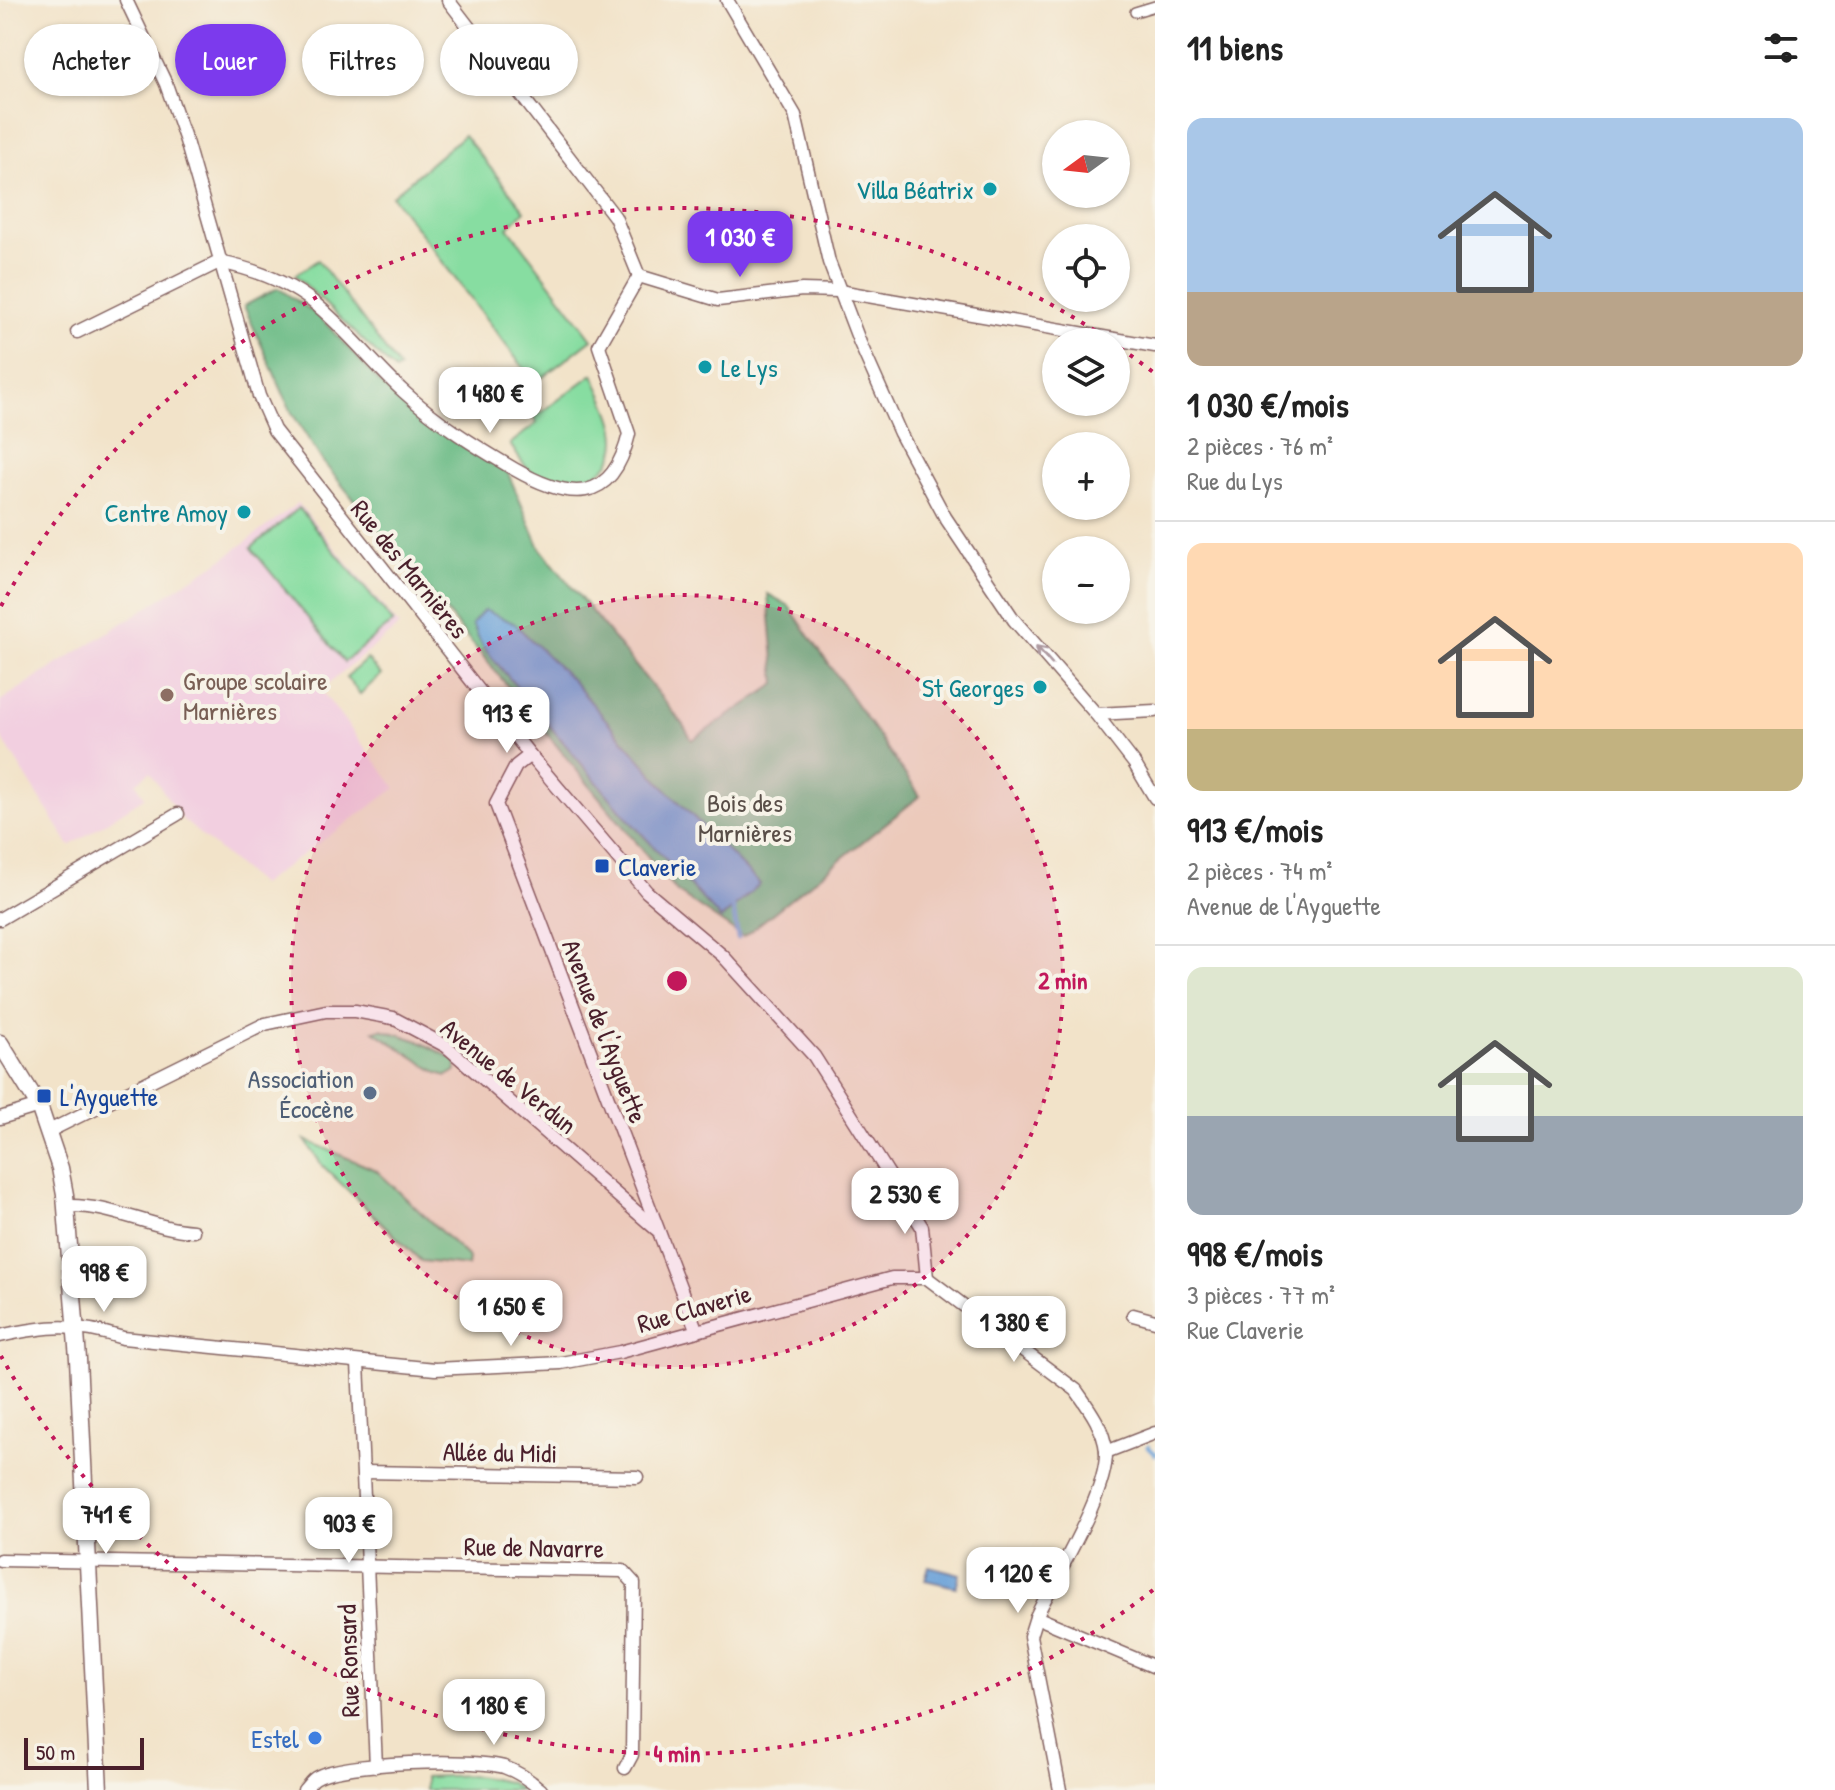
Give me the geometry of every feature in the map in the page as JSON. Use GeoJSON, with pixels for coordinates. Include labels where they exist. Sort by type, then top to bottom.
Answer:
{"type":"FeatureCollection","features":[{"type":"Feature","properties":{"kind":"street","name":"Rue des Marnières"},"geometry":{"type":"LineString","coordinates":[[126,0],[166,84],[259,396],[274,430],[530,755],[647,892],[723,956],[814,1056],[922,1227],[927,1278]]}},
{"type":"Feature","properties":{"kind":"street"},"geometry":{"type":"LineString","coordinates":[[448,0],[615,217],[639,276]]}},
{"type":"Feature","properties":{"kind":"street"},"geometry":{"type":"LineString","coordinates":[[727,0],[795,115],[839,291],[900,433],[945,517],[1014,620],[1096,714],[1134,763],[1155,798]]}},
{"type":"Feature","properties":{"kind":"street"},"geometry":{"type":"LineString","coordinates":[[1135,12],[1155,6]]}},
{"type":"Feature","properties":{"kind":"street"},"geometry":{"type":"LineString","coordinates":[[77,332],[219,262],[260,271],[313,301],[404,392],[437,420],[539,484],[564,492],[604,482],[615,473],[625,448],[629,434],[599,346],[639,276]]}},
{"type":"Feature","properties":{"kind":"street"},"geometry":{"type":"LineString","coordinates":[[639,276],[718,300],[802,290],[839,291],[1155,346]]}},
{"type":"Feature","properties":{"kind":"street"},"geometry":{"type":"LineString","coordinates":[[1096,714],[1155,711]]}},
{"type":"Feature","properties":{"kind":"street","name":"Avenue de l'Ayguette"},"geometry":{"type":"LineString","coordinates":[[530,755],[516,766],[496,804],[696,1329]]}},
{"type":"Feature","properties":{"kind":"street"},"geometry":{"type":"LineString","coordinates":[[0,919],[178,814]]}},
{"type":"Feature","properties":{"kind":"street","name":"Avenue de Verdun"},"geometry":{"type":"LineString","coordinates":[[49,1131],[265,1024],[326,1011],[355,1011],[393,1018],[446,1046],[656,1229]]}},
{"type":"Feature","properties":{"kind":"street"},"geometry":{"type":"LineString","coordinates":[[0,1043],[39,1106],[49,1131],[66,1206],[99,1790]]}},
{"type":"Feature","properties":{"kind":"street"},"geometry":{"type":"LineString","coordinates":[[0,1118],[39,1106]]}},
{"type":"Feature","properties":{"kind":"street"},"geometry":{"type":"LineString","coordinates":[[66,1206],[101,1207],[169,1229],[193,1231]]}},
{"type":"Feature","properties":{"kind":"street","name":"Rue Claverie"},"geometry":{"type":"LineString","coordinates":[[0,1336],[44,1326],[74,1325],[123,1338],[358,1363],[450,1369],[561,1363],[620,1352],[892,1278],[927,1278]]}},
{"type":"Feature","properties":{"kind":"street"},"geometry":{"type":"LineString","coordinates":[[927,1278],[1076,1390],[1092,1412],[1106,1452],[1099,1491],[1036,1617],[1030,1636],[1060,1790]]}},
{"type":"Feature","properties":{"kind":"street"},"geometry":{"type":"LineString","coordinates":[[1133,1315],[1155,1321]]}},
{"type":"Feature","properties":{"kind":"street","name":"Rue Ronsard"},"geometry":{"type":"LineString","coordinates":[[358,1363],[376,1766]]}},
{"type":"Feature","properties":{"kind":"street"},"geometry":{"type":"LineString","coordinates":[[1106,1452],[1155,1433]]}},
{"type":"Feature","properties":{"kind":"street","name":"Allée du Midi"},"geometry":{"type":"LineString","coordinates":[[364,1472],[637,1477]]}},
{"type":"Feature","properties":{"kind":"street","name":"Rue de Navarre"},"geometry":{"type":"LineString","coordinates":[[0,1560],[623,1571],[634,1583],[632,1755],[625,1768]]}},
{"type":"Feature","properties":{"kind":"street"},"geometry":{"type":"LineString","coordinates":[[1036,1617],[1155,1667]]}},
{"type":"Feature","properties":{"kind":"street"},"geometry":{"type":"LineString","coordinates":[[304,1790],[316,1777],[351,1767],[478,1764],[503,1767],[529,1779],[541,1790]]}},
{"type":"Feature","properties":{"kind":"shaded area","name":"Groupe scolaire Marnières"},"geometry":{"type":"Polygon","coordinates":[[[298,503],[399,626],[321,690],[396,788],[260,885],[182,819],[150,772],[136,783],[145,797],[70,846],[0,735],[0,701],[223,559],[298,503]]]}},
{"type":"Feature","properties":{"kind":"green space"},"geometry":{"type":"Polygon","coordinates":[[[464,135],[525,211],[508,227],[592,339],[535,383],[392,196],[464,135]]]}},
{"type":"Feature","properties":{"kind":"green space"},"geometry":{"type":"Polygon","coordinates":[[[318,260],[399,368],[395,371],[295,275],[318,260]]]}},
{"type":"Feature","properties":{"kind":"green space","name":"Bois des Marnières"},"geometry":{"type":"Polygon","coordinates":[[[278,288],[319,316],[380,383],[413,413],[508,473],[540,548],[682,723],[692,740],[776,684],[768,594],[788,605],[920,796],[743,937],[677,892],[323,462],[292,413],[244,306],[278,288]]]}},
{"type":"Feature","properties":{"kind":"green space"},"geometry":{"type":"Polygon","coordinates":[[[593,374],[614,424],[614,453],[599,472],[576,482],[563,483],[539,477],[526,467],[510,444],[537,423],[534,418],[593,374]]]}},
{"type":"Feature","properties":{"kind":"green space"},"geometry":{"type":"Polygon","coordinates":[[[299,508],[393,622],[344,662],[251,548],[299,508]]]}},
{"type":"Feature","properties":{"kind":"green space"},"geometry":{"type":"Polygon","coordinates":[[[367,659],[381,675],[360,694],[346,677],[367,659]]]}},
{"type":"Feature","properties":{"kind":"green space"},"geometry":{"type":"Polygon","coordinates":[[[381,1029],[416,1040],[456,1060],[456,1071],[447,1076],[438,1073],[374,1031],[381,1029]]]}},
{"type":"Feature","properties":{"kind":"green space"},"geometry":{"type":"Polygon","coordinates":[[[305,1140],[376,1170],[469,1258],[468,1266],[421,1261],[322,1165],[305,1140]]]}},
{"type":"Feature","properties":{"kind":"green space"},"geometry":{"type":"Polygon","coordinates":[[[470,1775],[508,1782],[522,1790],[425,1790],[425,1777],[470,1775]]]}},
{"type":"Feature","properties":{"kind":"water"},"geometry":{"type":"Polygon","coordinates":[[[484,610],[514,623],[572,680],[663,786],[760,884],[721,919],[629,820],[483,647],[472,624],[484,610]]]}},
{"type":"Feature","properties":{"kind":"water"},"geometry":{"type":"Polygon","coordinates":[[[929,1566],[960,1574],[956,1587],[925,1580],[929,1566]]]}},
{"type":"Feature","properties":{"kind":"waterway"},"geometry":{"type":"LineString","coordinates":[[732,903],[738,938]]}},
{"type":"Feature","properties":{"kind":"waterway"},"geometry":{"type":"LineString","coordinates":[[1148,1447],[1155,1454]]}},
{"type":"Feature","properties":{"kind":"place","name":"Villa Béatrix"},"geometry":{"type":"Point","coordinates":[990,189]}},
{"type":"Feature","properties":{"kind":"place","name":"Le Lys"},"geometry":{"type":"Point","coordinates":[705,367]}},
{"type":"Feature","properties":{"kind":"place","name":"Centre Amoy"},"geometry":{"type":"Point","coordinates":[244,512]}},
{"type":"Feature","properties":{"kind":"place","name":"St Georges"},"geometry":{"type":"Point","coordinates":[1040,687]}},
{"type":"Feature","properties":{"kind":"place","name":"Groupe scolaire Marnières"},"geometry":{"type":"Point","coordinates":[167,695]}},
{"type":"Feature","properties":{"kind":"place","name":"Claverie"},"geometry":{"type":"Point","coordinates":[602,866]}},
{"type":"Feature","properties":{"kind":"place","name":"Association Écocène"},"geometry":{"type":"Point","coordinates":[370,1093]}},
{"type":"Feature","properties":{"kind":"place","name":"L'Ayguette"},"geometry":{"type":"Point","coordinates":[44,1096]}},
{"type":"Feature","properties":{"kind":"place","name":"Estel"},"geometry":{"type":"Point","coordinates":[315,1738]}}]}
